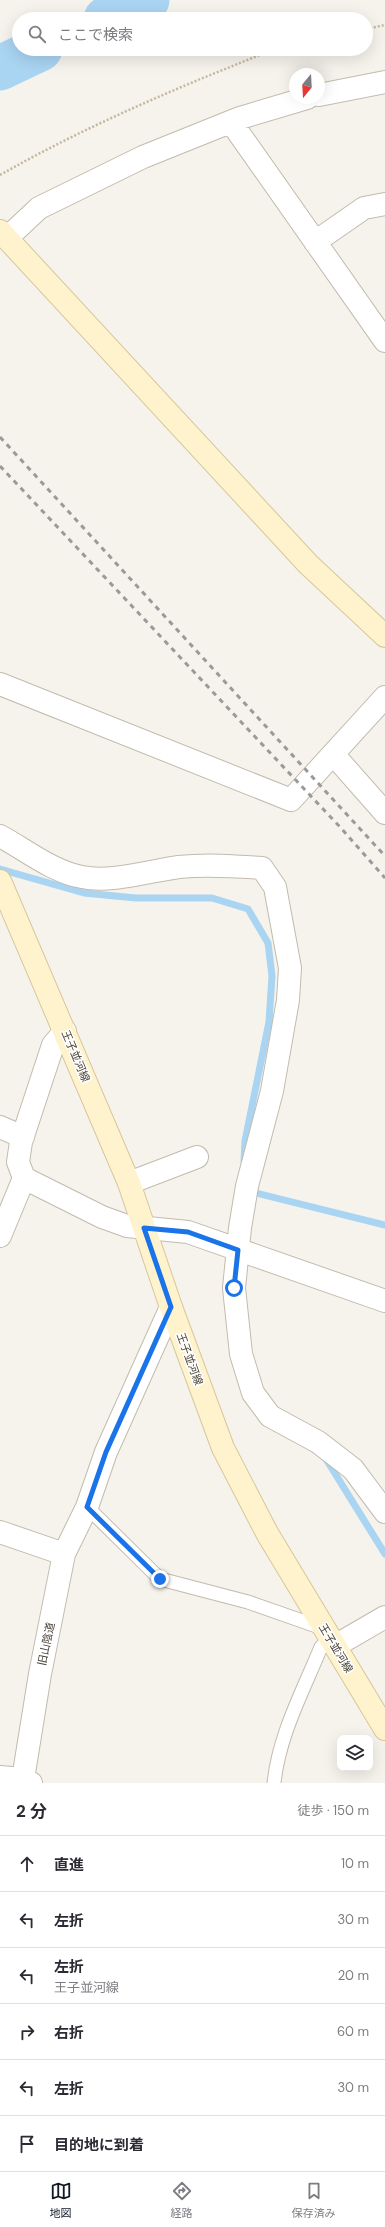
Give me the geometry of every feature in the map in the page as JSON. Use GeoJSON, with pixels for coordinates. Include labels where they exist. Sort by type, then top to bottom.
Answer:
{"type":"FeatureCollection","features":[{"type":"Feature","properties":{"kind":"main road"},"geometry":{"type":"LineString","coordinates":[[3,235],[308,564],[385,636]]}},
{"type":"Feature","properties":{"kind":"main road","name":"王子並河線"},"geometry":{"type":"LineString","coordinates":[[0,881],[130,1184],[171,1307],[222,1448],[267,1533],[385,1729]]}},
{"type":"Feature","properties":{"kind":"street"},"geometry":{"type":"LineString","coordinates":[[325,94],[385,82]]}},
{"type":"Feature","properties":{"kind":"street"},"geometry":{"type":"LineString","coordinates":[[3,235],[39,208],[143,157],[231,122],[289,104]]}},
{"type":"Feature","properties":{"kind":"street"},"geometry":{"type":"LineString","coordinates":[[231,122],[385,341]]}},
{"type":"Feature","properties":{"kind":"street"},"geometry":{"type":"LineString","coordinates":[[315,242],[364,208],[385,204]]}},
{"type":"Feature","properties":{"kind":"street"},"geometry":{"type":"LineString","coordinates":[[0,684],[291,800],[385,697]]}},
{"type":"Feature","properties":{"kind":"street"},"geometry":{"type":"LineString","coordinates":[[333,754],[385,812]]}},
{"type":"Feature","properties":{"kind":"street"},"geometry":{"type":"LineString","coordinates":[[0,836],[57,868],[81,877],[99,879],[181,867],[237,866],[262,868],[275,887],[290,968],[288,1000],[272,1091],[247,1186],[238,1250],[234,1288],[241,1354],[253,1393],[270,1416],[318,1442],[353,1469],[385,1512]]}},
{"type":"Feature","properties":{"kind":"street"},"geometry":{"type":"LineString","coordinates":[[65,1031],[53,1045],[22,1137],[18,1162],[24,1178],[102,1217],[127,1226],[188,1232],[385,1301]]}},
{"type":"Feature","properties":{"kind":"street"},"geometry":{"type":"LineString","coordinates":[[0,1127],[22,1137]]}},
{"type":"Feature","properties":{"kind":"street"},"geometry":{"type":"LineString","coordinates":[[130,1184],[197,1157]]}},
{"type":"Feature","properties":{"kind":"street"},"geometry":{"type":"LineString","coordinates":[[0,1236],[24,1178]]}},
{"type":"Feature","properties":{"kind":"street","name":"旧山陰道"},"geometry":{"type":"LineString","coordinates":[[0,1777],[27,1781],[40,1674],[64,1554],[87,1507],[106,1452],[171,1307]]}},
{"type":"Feature","properties":{"kind":"street"},"geometry":{"type":"LineString","coordinates":[[0,1532],[64,1554]]}},
{"type":"Feature","properties":{"kind":"street"},"geometry":{"type":"LineString","coordinates":[[330,1638],[385,1616]]}},
{"type":"Feature","properties":{"kind":"lane"},"geometry":{"type":"LineString","coordinates":[[87,1507],[160,1579],[248,1602],[330,1638],[321,1647],[286,1731],[276,1763],[274,1783]]}},
{"type":"Feature","properties":{"kind":"path"},"geometry":{"type":"LineString","coordinates":[[373,28],[385,25]]}},
{"type":"Feature","properties":{"kind":"path"},"geometry":{"type":"LineString","coordinates":[[0,175],[55,144],[174,89],[257,56]]}},
{"type":"Feature","properties":{"kind":"waterway"},"geometry":{"type":"LineString","coordinates":[[121,12],[147,0]]}},
{"type":"Feature","properties":{"kind":"waterway"},"geometry":{"type":"LineString","coordinates":[[0,68],[25,56]]}},
{"type":"Feature","properties":{"kind":"waterway"},"geometry":{"type":"LineString","coordinates":[[0,869],[84,893],[136,898],[212,898],[248,909],[268,943],[272,976],[269,1022],[245,1141],[244,1161]]}},
{"type":"Feature","properties":{"kind":"waterway"},"geometry":{"type":"LineString","coordinates":[[248,1191],[385,1225]]}},
{"type":"Feature","properties":{"kind":"waterway"},"geometry":{"type":"LineString","coordinates":[[326,1459],[385,1554]]}},
{"type":"Feature","properties":{"kind":"railway"},"geometry":{"type":"LineString","coordinates":[[0,437],[385,856]]}},
{"type":"Feature","properties":{"kind":"railway"},"geometry":{"type":"LineString","coordinates":[[0,466],[340,827],[385,878]]}},
{"type":"Feature","properties":{"kind":"route"},"geometry":{"type":"LineString","coordinates":[[160,1579],[87,1507],[106,1452],[171,1307],[144,1228],[188,1232],[238,1250],[234,1288]]}}]}
